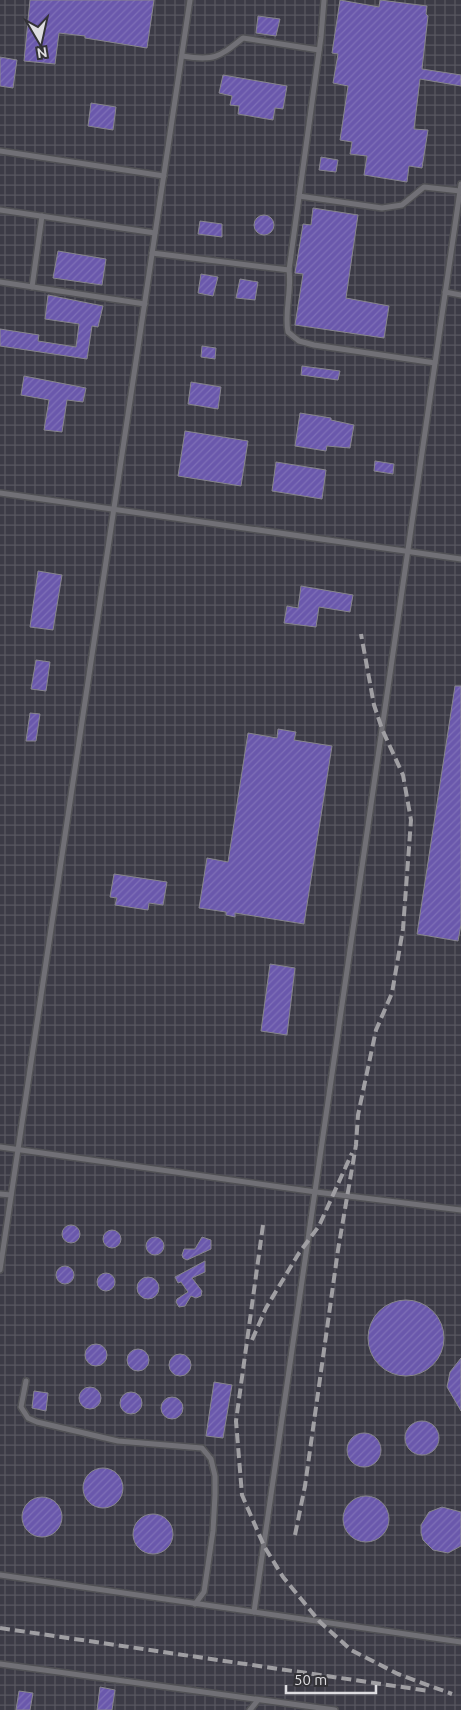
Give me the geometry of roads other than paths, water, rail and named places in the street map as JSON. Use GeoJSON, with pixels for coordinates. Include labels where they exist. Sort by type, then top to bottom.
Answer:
{"type":"FeatureCollection","features":[{"type":"Feature","properties":{"kind":"lane"},"geometry":{"type":"LineString","coordinates":[[0,1270],[190,0]]}},
{"type":"Feature","properties":{"kind":"lane"},"geometry":{"type":"LineString","coordinates":[[324,0],[320,50],[289,270],[290,280],[286,321],[288,332],[299,341],[435,363]]}},
{"type":"Feature","properties":{"kind":"lane"},"geometry":{"type":"LineString","coordinates":[[182,56],[200,59],[220,57],[242,38],[320,50]]}},
{"type":"Feature","properties":{"kind":"lane"},"geometry":{"type":"LineString","coordinates":[[0,151],[164,176]]}},
{"type":"Feature","properties":{"kind":"lane"},"geometry":{"type":"LineString","coordinates":[[254,1612],[461,184]]}},
{"type":"Feature","properties":{"kind":"lane"},"geometry":{"type":"LineString","coordinates":[[299,196],[382,208],[402,205],[424,187],[460,191]]}},
{"type":"Feature","properties":{"kind":"lane"},"geometry":{"type":"LineString","coordinates":[[0,210],[155,233]]}},
{"type":"Feature","properties":{"kind":"lane"},"geometry":{"type":"LineString","coordinates":[[32,286],[42,216]]}},
{"type":"Feature","properties":{"kind":"lane"},"geometry":{"type":"LineString","coordinates":[[152,253],[289,270]]}},
{"type":"Feature","properties":{"kind":"lane"},"geometry":{"type":"LineString","coordinates":[[0,282],[145,304]]}},
{"type":"Feature","properties":{"kind":"lane"},"geometry":{"type":"LineString","coordinates":[[445,292],[461,295]]}},
{"type":"Feature","properties":{"kind":"lane"},"geometry":{"type":"LineString","coordinates":[[0,493],[461,559]]}},
{"type":"Feature","properties":{"kind":"lane"},"geometry":{"type":"LineString","coordinates":[[0,1147],[316,1192],[461,1210]]}},
{"type":"Feature","properties":{"kind":"lane"},"geometry":{"type":"LineString","coordinates":[[0,1194],[11,1195]]}},
{"type":"Feature","properties":{"kind":"lane"},"geometry":{"type":"LineString","coordinates":[[26,1381],[21,1407],[28,1418],[37,1422],[118,1441],[202,1448],[211,1459],[215,1476],[213,1530],[204,1592],[195,1604]]}},
{"type":"Feature","properties":{"kind":"lane"},"geometry":{"type":"LineString","coordinates":[[0,1575],[461,1642]]}},
{"type":"Feature","properties":{"kind":"lane"},"geometry":{"type":"LineString","coordinates":[[0,1664],[335,1710]]}},
{"type":"Feature","properties":{"kind":"lane"},"geometry":{"type":"LineString","coordinates":[[250,1710],[258,1700]]}},
{"type":"Feature","properties":{"kind":"railway"},"geometry":{"type":"LineString","coordinates":[[295,1535],[305,1486],[338,1250],[356,1145],[358,1115],[376,1030],[392,993],[403,929],[411,820],[403,775],[382,729],[374,705],[361,634]]}},
{"type":"Feature","properties":{"kind":"railway"},"geometry":{"type":"LineString","coordinates":[[252,1340],[266,1308],[299,1253],[319,1226],[352,1153]]}},
{"type":"Feature","properties":{"kind":"railway"},"geometry":{"type":"LineString","coordinates":[[263,1225],[236,1421],[242,1495],[264,1546],[283,1577],[320,1622],[351,1650],[398,1674],[452,1694]]}},
{"type":"Feature","properties":{"kind":"railway"},"geometry":{"type":"LineString","coordinates":[[0,1628],[429,1691]]}}]}
